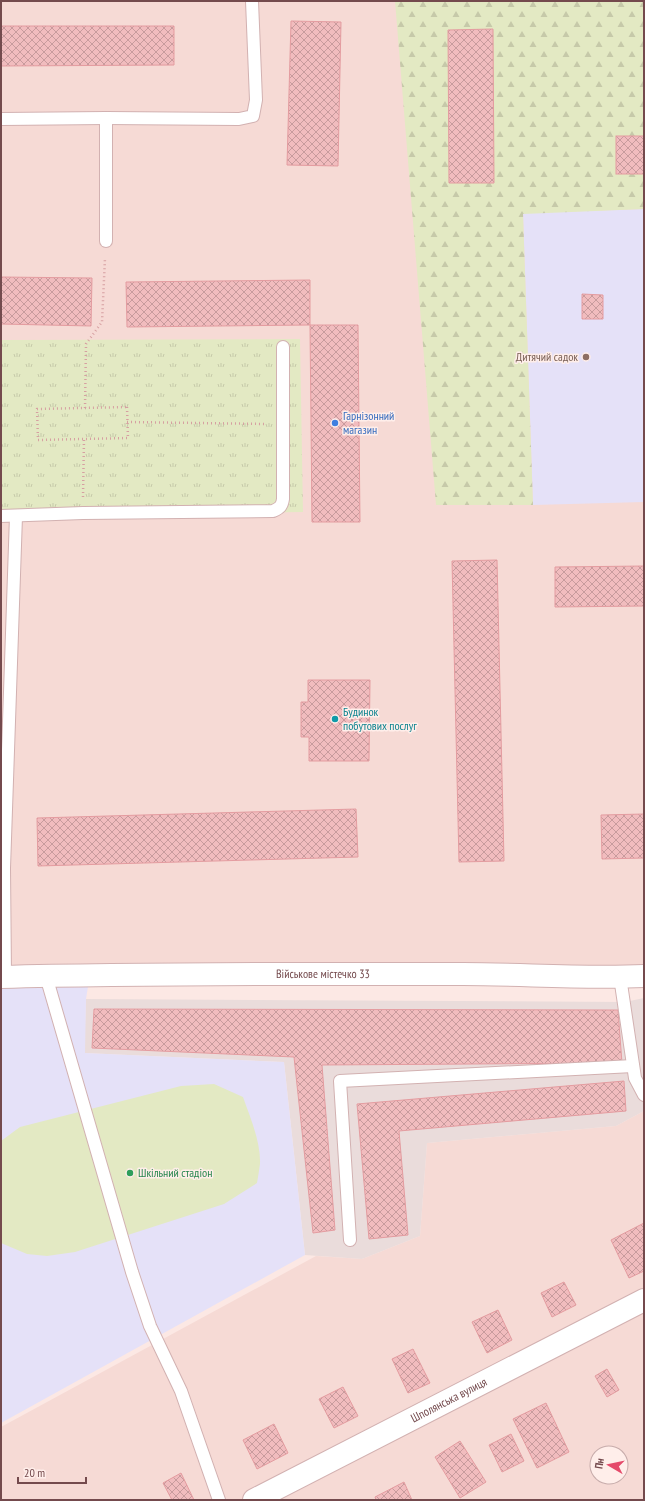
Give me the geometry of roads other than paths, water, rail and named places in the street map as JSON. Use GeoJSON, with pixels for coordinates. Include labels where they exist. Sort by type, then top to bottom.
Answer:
{"type":"FeatureCollection","features":[{"type":"Feature","properties":{"kind":"street","name":"Військове містечко 33"},"geometry":{"type":"LineString","coordinates":[[3,977],[90,974],[479,974],[620,977],[644,976]]}},
{"type":"Feature","properties":{"kind":"street","name":"Шполянська вулиця"},"geometry":{"type":"LineString","coordinates":[[254,1500],[644,1300]]}},
{"type":"Feature","properties":{"kind":"lane"},"geometry":{"type":"LineString","coordinates":[[1,119],[239,119],[253,116],[256,100],[252,1]]}},
{"type":"Feature","properties":{"kind":"lane"},"geometry":{"type":"LineString","coordinates":[[106,118],[106,241]]}},
{"type":"Feature","properties":{"kind":"lane"},"geometry":{"type":"LineString","coordinates":[[1,516],[83,513],[273,511],[280,509],[283,499],[282,347]]}},
{"type":"Feature","properties":{"kind":"lane"},"geometry":{"type":"LineString","coordinates":[[3,977],[4,868],[16,516]]}},
{"type":"Feature","properties":{"kind":"lane"},"geometry":{"type":"LineString","coordinates":[[46,976],[132,1272],[150,1326],[181,1391],[219,1500]]}},
{"type":"Feature","properties":{"kind":"lane"},"geometry":{"type":"LineString","coordinates":[[620,977],[635,1078],[644,1094]]}},
{"type":"Feature","properties":{"kind":"lane"},"geometry":{"type":"LineString","coordinates":[[350,1240],[340,1081],[633,1066]]}},
{"type":"Feature","properties":{"kind":"place","name":"Дитячий садок"},"geometry":{"type":"Point","coordinates":[586,357]}},
{"type":"Feature","properties":{"kind":"place","name":"Гарнізонний магазин"},"geometry":{"type":"Point","coordinates":[335,423]}},
{"type":"Feature","properties":{"kind":"place","name":"Будинок побутових послуг"},"geometry":{"type":"Point","coordinates":[335,719]}},
{"type":"Feature","properties":{"kind":"place","name":"Шкільний стадіон"},"geometry":{"type":"Point","coordinates":[130,1173]}}]}
